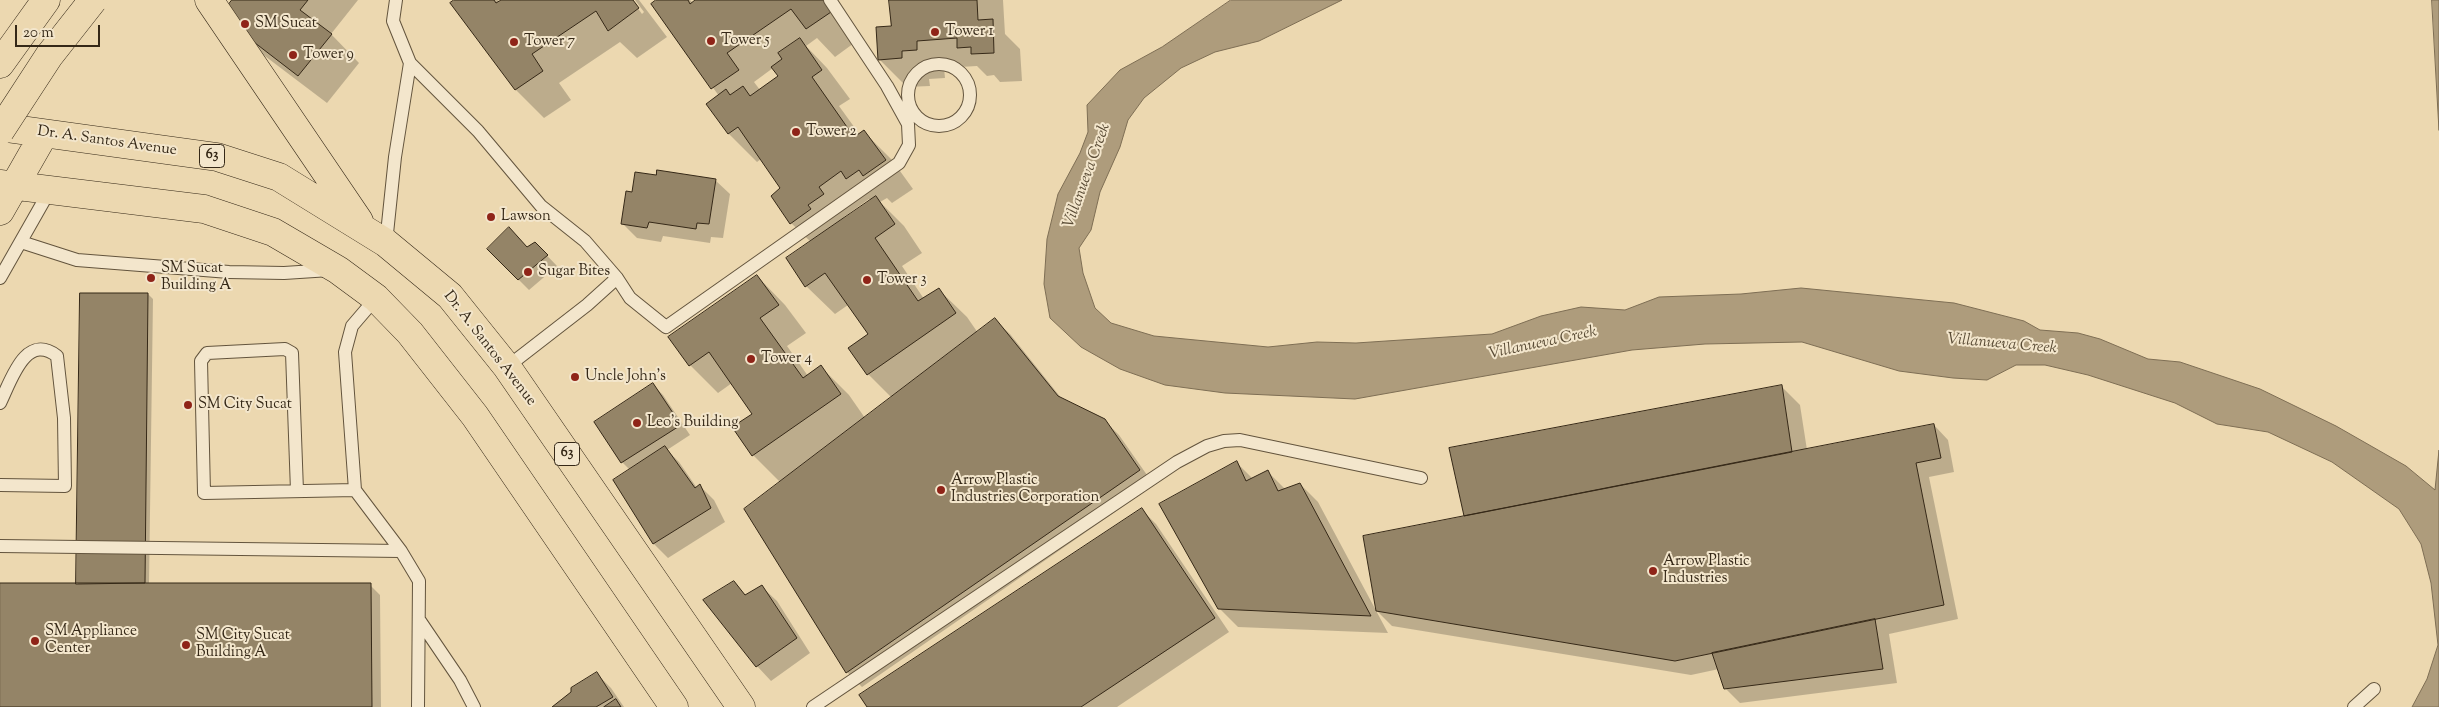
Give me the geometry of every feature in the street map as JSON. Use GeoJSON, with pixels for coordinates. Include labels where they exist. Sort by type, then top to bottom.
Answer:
{"type":"FeatureCollection","features":[{"type":"Feature","properties":{"kind":"main road"},"geometry":{"type":"LineString","coordinates":[[0,64],[46,0]]}},
{"type":"Feature","properties":{"kind":"main road"},"geometry":{"type":"LineString","coordinates":[[0,131],[49,56],[93,0]]}},
{"type":"Feature","properties":{"kind":"main road"},"geometry":{"type":"LineString","coordinates":[[209,0],[364,228]]}},
{"type":"Feature","properties":{"kind":"main road","name":"Dr. A. Santos Avenue"},"geometry":{"type":"LineString","coordinates":[[0,127],[217,157],[279,177],[386,243],[450,296],[507,367],[741,707]]}},
{"type":"Feature","properties":{"kind":"main road"},"geometry":{"type":"LineString","coordinates":[[0,211],[7,185],[44,134]]}},
{"type":"Feature","properties":{"kind":"main road"},"geometry":{"type":"LineString","coordinates":[[7,185],[204,209],[273,232],[338,270],[376,298],[410,333],[475,416],[674,707]]}},
{"type":"Feature","properties":{"kind":"lane"},"geometry":{"type":"LineString","coordinates":[[396,0],[393,21],[410,63],[478,131],[541,206],[585,241],[617,278],[630,298],[666,327],[899,163],[909,145],[912,120],[908,94],[910,82],[917,73],[926,67],[938,64],[949,66],[960,72],[967,82],[970,94],[968,106],[962,117],[951,124],[932,125],[912,120],[830,0]]}},
{"type":"Feature","properties":{"kind":"lane"},"geometry":{"type":"LineString","coordinates":[[386,243],[395,156],[410,63]]}},
{"type":"Feature","properties":{"kind":"lane"},"geometry":{"type":"LineString","coordinates":[[887,86],[910,82]]}},
{"type":"Feature","properties":{"kind":"lane"},"geometry":{"type":"LineString","coordinates":[[0,278],[50,190]]}},
{"type":"Feature","properties":{"kind":"lane"},"geometry":{"type":"LineString","coordinates":[[21,242],[77,260],[229,272],[284,274],[338,270]]}},
{"type":"Feature","properties":{"kind":"lane"},"geometry":{"type":"LineString","coordinates":[[507,367],[587,305],[617,278]]}},
{"type":"Feature","properties":{"kind":"lane"},"geometry":{"type":"LineString","coordinates":[[376,298],[352,326],[345,352],[355,490],[401,551],[420,581],[418,707]]}},
{"type":"Feature","properties":{"kind":"lane"},"geometry":{"type":"LineString","coordinates":[[297,491],[292,353],[285,349],[207,353],[201,361],[204,493],[355,490]]}},
{"type":"Feature","properties":{"kind":"lane"},"geometry":{"type":"LineString","coordinates":[[0,403],[23,356],[35,350],[49,350],[57,356],[64,418],[64,486],[0,485]]}},
{"type":"Feature","properties":{"kind":"lane"},"geometry":{"type":"LineString","coordinates":[[813,707],[1138,487],[1207,446],[1224,441],[1240,440],[1421,478]]}},
{"type":"Feature","properties":{"kind":"lane"},"geometry":{"type":"LineString","coordinates":[[0,546],[401,551]]}},
{"type":"Feature","properties":{"kind":"lane"},"geometry":{"type":"LineString","coordinates":[[420,621],[460,680],[474,707]]}},
{"type":"Feature","properties":{"kind":"lane"},"geometry":{"type":"LineString","coordinates":[[2354,707],[2374,689]]}},
{"type":"Feature","properties":{"kind":"water","name":"Villanueva Creek"},"geometry":{"type":"Polygon","coordinates":[[[1231,0],[1342,0],[1259,41],[1215,52],[1181,68],[1144,98],[1128,120],[1120,147],[1100,192],[1091,230],[1079,248],[1083,273],[1095,308],[1111,323],[1154,336],[1268,347],[1317,342],[1356,343],[1492,334],[1541,316],[1581,307],[1625,310],[1659,297],[1741,294],[1801,288],[1954,303],[2024,321],[2040,330],[2078,333],[2100,339],[2148,359],[2180,362],[2260,389],[2336,426],[2406,466],[2435,490],[2439,450],[2439,707],[2412,707],[2427,679],[2438,645],[2431,583],[2421,544],[2399,509],[2332,462],[2268,432],[2217,424],[2175,403],[2088,375],[2045,365],[2016,365],[1987,380],[1953,378],[1899,371],[1802,342],[1705,344],[1632,350],[1355,399],[1225,393],[1165,385],[1120,369],[1081,347],[1050,318],[1044,284],[1047,239],[1058,194],[1080,153],[1088,132],[1087,105],[1120,70],[1162,47],[1231,0]]]}},
{"type":"Feature","properties":{"kind":"water"},"geometry":{"type":"Polygon","coordinates":[[[2432,0],[2439,0],[2439,130],[2432,0]]]}},
{"type":"Feature","properties":{"kind":"building","name":"Tower 9"},"geometry":{"type":"Polygon","coordinates":[[[232,0],[308,0],[300,10],[332,34],[298,76],[220,16],[232,0]]]}},
{"type":"Feature","properties":{"kind":"building","name":"Tower 7"},"geometry":{"type":"Polygon","coordinates":[[[454,0],[494,0],[496,3],[501,0],[633,0],[639,8],[608,31],[596,11],[532,54],[543,71],[515,90],[450,3],[454,0]]]}},
{"type":"Feature","properties":{"kind":"building","name":"Tower 5"},"geometry":{"type":"Polygon","coordinates":[[[656,0],[688,0],[690,4],[695,0],[827,0],[834,10],[806,29],[791,9],[727,53],[739,70],[711,89],[651,4],[656,0]]]}},
{"type":"Feature","properties":{"kind":"building","name":"Tower 1"},"geometry":{"type":"Polygon","coordinates":[[[889,0],[977,0],[978,20],[993,19],[994,53],[971,54],[971,47],[957,48],[957,38],[917,41],[917,50],[902,51],[902,58],[878,60],[876,27],[891,26],[889,0]]]}},
{"type":"Feature","properties":{"kind":"building","name":"Tower 2"},"geometry":{"type":"Polygon","coordinates":[[[800,38],[822,70],[812,77],[854,137],[864,130],[886,160],[863,176],[859,170],[846,179],[841,171],[819,187],[824,194],[808,205],[811,209],[790,224],[771,196],[780,188],[738,127],[728,134],[706,104],[726,89],[730,95],[743,86],[750,96],[778,76],[771,67],[782,59],[778,53],[800,38]]]}},
{"type":"Feature","properties":{"kind":"building"},"geometry":{"type":"Polygon","coordinates":[[[657,170],[716,179],[709,224],[697,223],[696,229],[649,222],[647,228],[621,224],[626,191],[632,192],[635,172],[656,175],[657,170]]]}},
{"type":"Feature","properties":{"kind":"building","name":"Tower 3"},"geometry":{"type":"Polygon","coordinates":[[[876,196],[895,224],[875,238],[918,301],[939,288],[956,313],[867,375],[848,348],[868,334],[825,273],[805,287],[786,258],[876,196]]]}},
{"type":"Feature","properties":{"kind":"building"},"geometry":{"type":"Polygon","coordinates":[[[509,227],[527,247],[535,242],[548,255],[518,280],[487,249],[509,227]]]}},
{"type":"Feature","properties":{"kind":"building","name":"Tower 4"},"geometry":{"type":"Polygon","coordinates":[[[757,275],[779,305],[760,318],[803,378],[821,365],[841,394],[752,456],[732,427],[752,414],[709,352],[689,366],[668,337],[757,275]]]}},
{"type":"Feature","properties":{"kind":"building"},"geometry":{"type":"Polygon","coordinates":[[[80,293],[148,293],[145,583],[76,584],[80,293]]]}},
{"type":"Feature","properties":{"kind":"building","name":"Arrow Plastic Industries Corporation"},"geometry":{"type":"Polygon","coordinates":[[[995,318],[1058,396],[1105,419],[1140,470],[846,673],[744,509],[995,318]]]}},
{"type":"Feature","properties":{"kind":"building","name":"Leo's Building"},"geometry":{"type":"Polygon","coordinates":[[[653,383],[681,425],[621,463],[594,422],[653,383]]]}},
{"type":"Feature","properties":{"kind":"building"},"geometry":{"type":"Polygon","coordinates":[[[1782,385],[1792,452],[1464,516],[1449,448],[1782,385]]]}},
{"type":"Feature","properties":{"kind":"building","name":"Arrow Plastic Industries"},"geometry":{"type":"Polygon","coordinates":[[[1934,424],[1941,458],[1916,463],[1944,605],[1675,661],[1376,611],[1363,536],[1934,424]]]}},
{"type":"Feature","properties":{"kind":"building"},"geometry":{"type":"Polygon","coordinates":[[[665,446],[695,488],[700,484],[711,508],[653,544],[613,480],[665,446]]]}},
{"type":"Feature","properties":{"kind":"building"},"geometry":{"type":"Polygon","coordinates":[[[1237,461],[1246,481],[1268,470],[1278,491],[1300,483],[1371,616],[1218,609],[1159,504],[1237,461]]]}},
{"type":"Feature","properties":{"kind":"building"},"geometry":{"type":"Polygon","coordinates":[[[1142,508],[1215,618],[1081,707],[867,707],[859,695],[1142,508]]]}},
{"type":"Feature","properties":{"kind":"building"},"geometry":{"type":"Polygon","coordinates":[[[734,581],[745,595],[762,585],[797,638],[756,667],[703,600],[734,581]]]}},
{"type":"Feature","properties":{"kind":"building","name":"SM City Sucat Building A"},"geometry":{"type":"Polygon","coordinates":[[[0,583],[371,583],[372,707],[0,707],[0,583]]]}},
{"type":"Feature","properties":{"kind":"building"},"geometry":{"type":"Polygon","coordinates":[[[1875,619],[1883,669],[1724,689],[1712,653],[1875,619]]]}},
{"type":"Feature","properties":{"kind":"building"},"geometry":{"type":"Polygon","coordinates":[[[597,672],[613,697],[596,707],[552,707],[571,692],[571,688],[597,672]]]}},
{"type":"Feature","properties":{"kind":"building"},"geometry":{"type":"Polygon","coordinates":[[[616,699],[621,707],[604,707],[616,699]]]}},
{"type":"Feature","properties":{"kind":"place","name":"SM Sucat"},"geometry":{"type":"Point","coordinates":[245,24]}},
{"type":"Feature","properties":{"kind":"place","name":"Tower 1"},"geometry":{"type":"Point","coordinates":[935,32]}},
{"type":"Feature","properties":{"kind":"place","name":"Tower 5"},"geometry":{"type":"Point","coordinates":[711,41]}},
{"type":"Feature","properties":{"kind":"place","name":"Tower 7"},"geometry":{"type":"Point","coordinates":[514,42]}},
{"type":"Feature","properties":{"kind":"place","name":"Tower 9"},"geometry":{"type":"Point","coordinates":[293,55]}},
{"type":"Feature","properties":{"kind":"place","name":"Tower 2"},"geometry":{"type":"Point","coordinates":[796,132]}},
{"type":"Feature","properties":{"kind":"place","name":"Lawson"},"geometry":{"type":"Point","coordinates":[491,217]}},
{"type":"Feature","properties":{"kind":"place","name":"Sugar Bites"},"geometry":{"type":"Point","coordinates":[528,272]}},
{"type":"Feature","properties":{"kind":"place","name":"SM Sucat Building A"},"geometry":{"type":"Point","coordinates":[151,278]}},
{"type":"Feature","properties":{"kind":"place","name":"Tower 3"},"geometry":{"type":"Point","coordinates":[867,280]}},
{"type":"Feature","properties":{"kind":"place","name":"Tower 4"},"geometry":{"type":"Point","coordinates":[751,359]}},
{"type":"Feature","properties":{"kind":"place","name":"Uncle John's"},"geometry":{"type":"Point","coordinates":[575,377]}},
{"type":"Feature","properties":{"kind":"place","name":"SM City Sucat"},"geometry":{"type":"Point","coordinates":[188,405]}},
{"type":"Feature","properties":{"kind":"place","name":"Leo's Building"},"geometry":{"type":"Point","coordinates":[637,423]}},
{"type":"Feature","properties":{"kind":"place","name":"Arrow Plastic Industries Corporation"},"geometry":{"type":"Point","coordinates":[941,490]}},
{"type":"Feature","properties":{"kind":"place","name":"Arrow Plastic Industries"},"geometry":{"type":"Point","coordinates":[1653,571]}},
{"type":"Feature","properties":{"kind":"place","name":"SM Appliance Center"},"geometry":{"type":"Point","coordinates":[35,641]}},
{"type":"Feature","properties":{"kind":"place","name":"SM City Sucat Building A"},"geometry":{"type":"Point","coordinates":[186,645]}}]}
